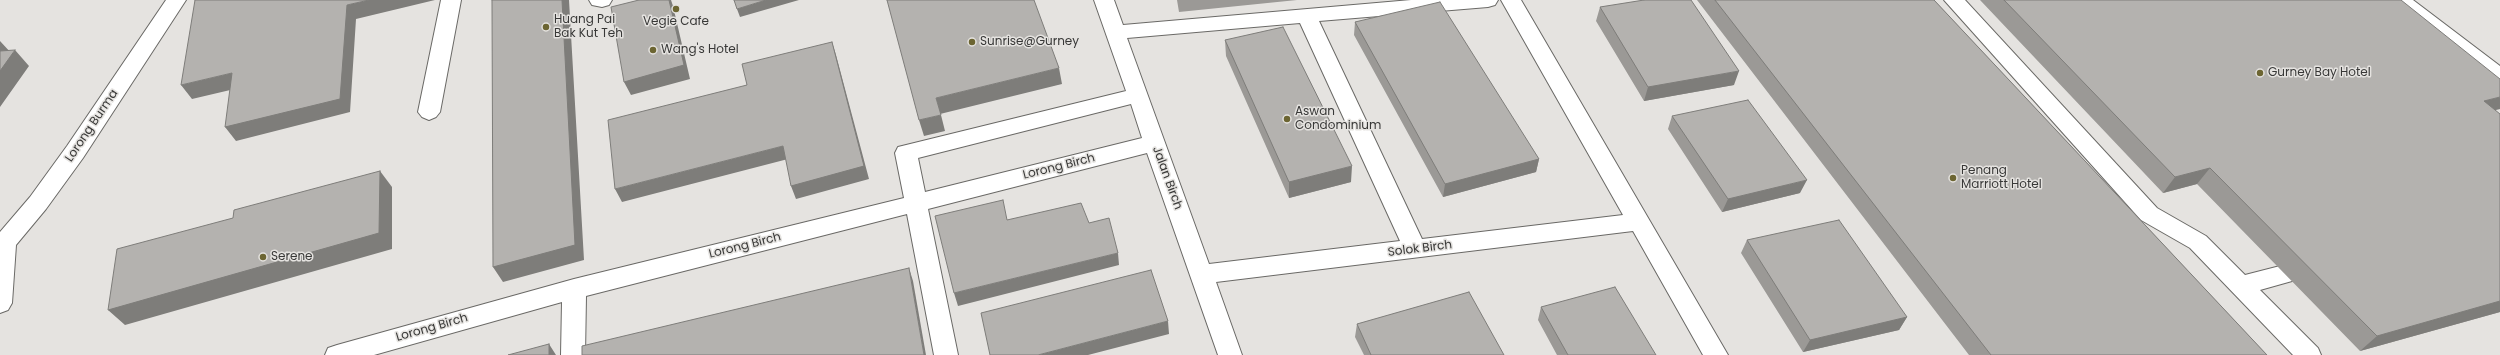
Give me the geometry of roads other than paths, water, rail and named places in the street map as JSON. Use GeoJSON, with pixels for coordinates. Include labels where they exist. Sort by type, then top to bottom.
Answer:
{"type":"FeatureCollection","features":[{"type":"Feature","properties":{"kind":"street","name":"Lorong Burma"},"geometry":{"type":"LineString","coordinates":[[2,245],[38,203],[75,152],[176,0]]}},
{"type":"Feature","properties":{"kind":"street"},"geometry":{"type":"LineString","coordinates":[[428,112],[451,0]]}},
{"type":"Feature","properties":{"kind":"street","name":"Jalan Birch"},"geometry":{"type":"LineString","coordinates":[[1104,0],[1230,355]]}},
{"type":"Feature","properties":{"kind":"street"},"geometry":{"type":"LineString","coordinates":[[1116,32],[1306,14],[1488,0]]}},
{"type":"Feature","properties":{"kind":"street"},"geometry":{"type":"LineString","coordinates":[[1510,0],[1637,222],[1716,355]]}},
{"type":"Feature","properties":{"kind":"street"},"geometry":{"type":"LineString","coordinates":[[1954,0],[2149,214],[2198,242],[2309,355]]}},
{"type":"Feature","properties":{"kind":"street"},"geometry":{"type":"LineString","coordinates":[[2400,0],[2500,77]]}},
{"type":"Feature","properties":{"kind":"street"},"geometry":{"type":"LineString","coordinates":[[1306,14],[1416,250]]}},
{"type":"Feature","properties":{"kind":"street"},"geometry":{"type":"LineString","coordinates":[[946,355],[906,153],[1138,95]]}},
{"type":"Feature","properties":{"kind":"street","name":"Lorong Birch"},"geometry":{"type":"LineString","coordinates":[[337,355],[574,288],[1155,143]]}},
{"type":"Feature","properties":{"kind":"street","name":"Solok Birch"},"geometry":{"type":"LineString","coordinates":[[1202,274],[1416,250],[1637,222]]}},
{"type":"Feature","properties":{"kind":"street"},"geometry":{"type":"LineString","coordinates":[[0,303],[2,245]]}},
{"type":"Feature","properties":{"kind":"street"},"geometry":{"type":"LineString","coordinates":[[2241,286],[2284,274]]}},
{"type":"Feature","properties":{"kind":"street"},"geometry":{"type":"LineString","coordinates":[[573,355],[574,288]]}},
{"type":"Feature","properties":{"kind":"place","name":"Vegie Cafe"},"geometry":{"type":"Point","coordinates":[676,9]}},
{"type":"Feature","properties":{"kind":"place","name":"Huang Pai Bak Kut Teh"},"geometry":{"type":"Point","coordinates":[546,27]}},
{"type":"Feature","properties":{"kind":"place","name":"Sunrise@Gurney"},"geometry":{"type":"Point","coordinates":[972,42]}},
{"type":"Feature","properties":{"kind":"place","name":"Wang's Hotel"},"geometry":{"type":"Point","coordinates":[653,50]}},
{"type":"Feature","properties":{"kind":"place","name":"Gurney Bay Hotel"},"geometry":{"type":"Point","coordinates":[2260,73]}},
{"type":"Feature","properties":{"kind":"place","name":"Aswan Condominium"},"geometry":{"type":"Point","coordinates":[1287,119]}},
{"type":"Feature","properties":{"kind":"place","name":"Penang Marriott Hotel"},"geometry":{"type":"Point","coordinates":[1953,178]}},
{"type":"Feature","properties":{"kind":"place","name":"Serene"},"geometry":{"type":"Point","coordinates":[263,257]}}]}
